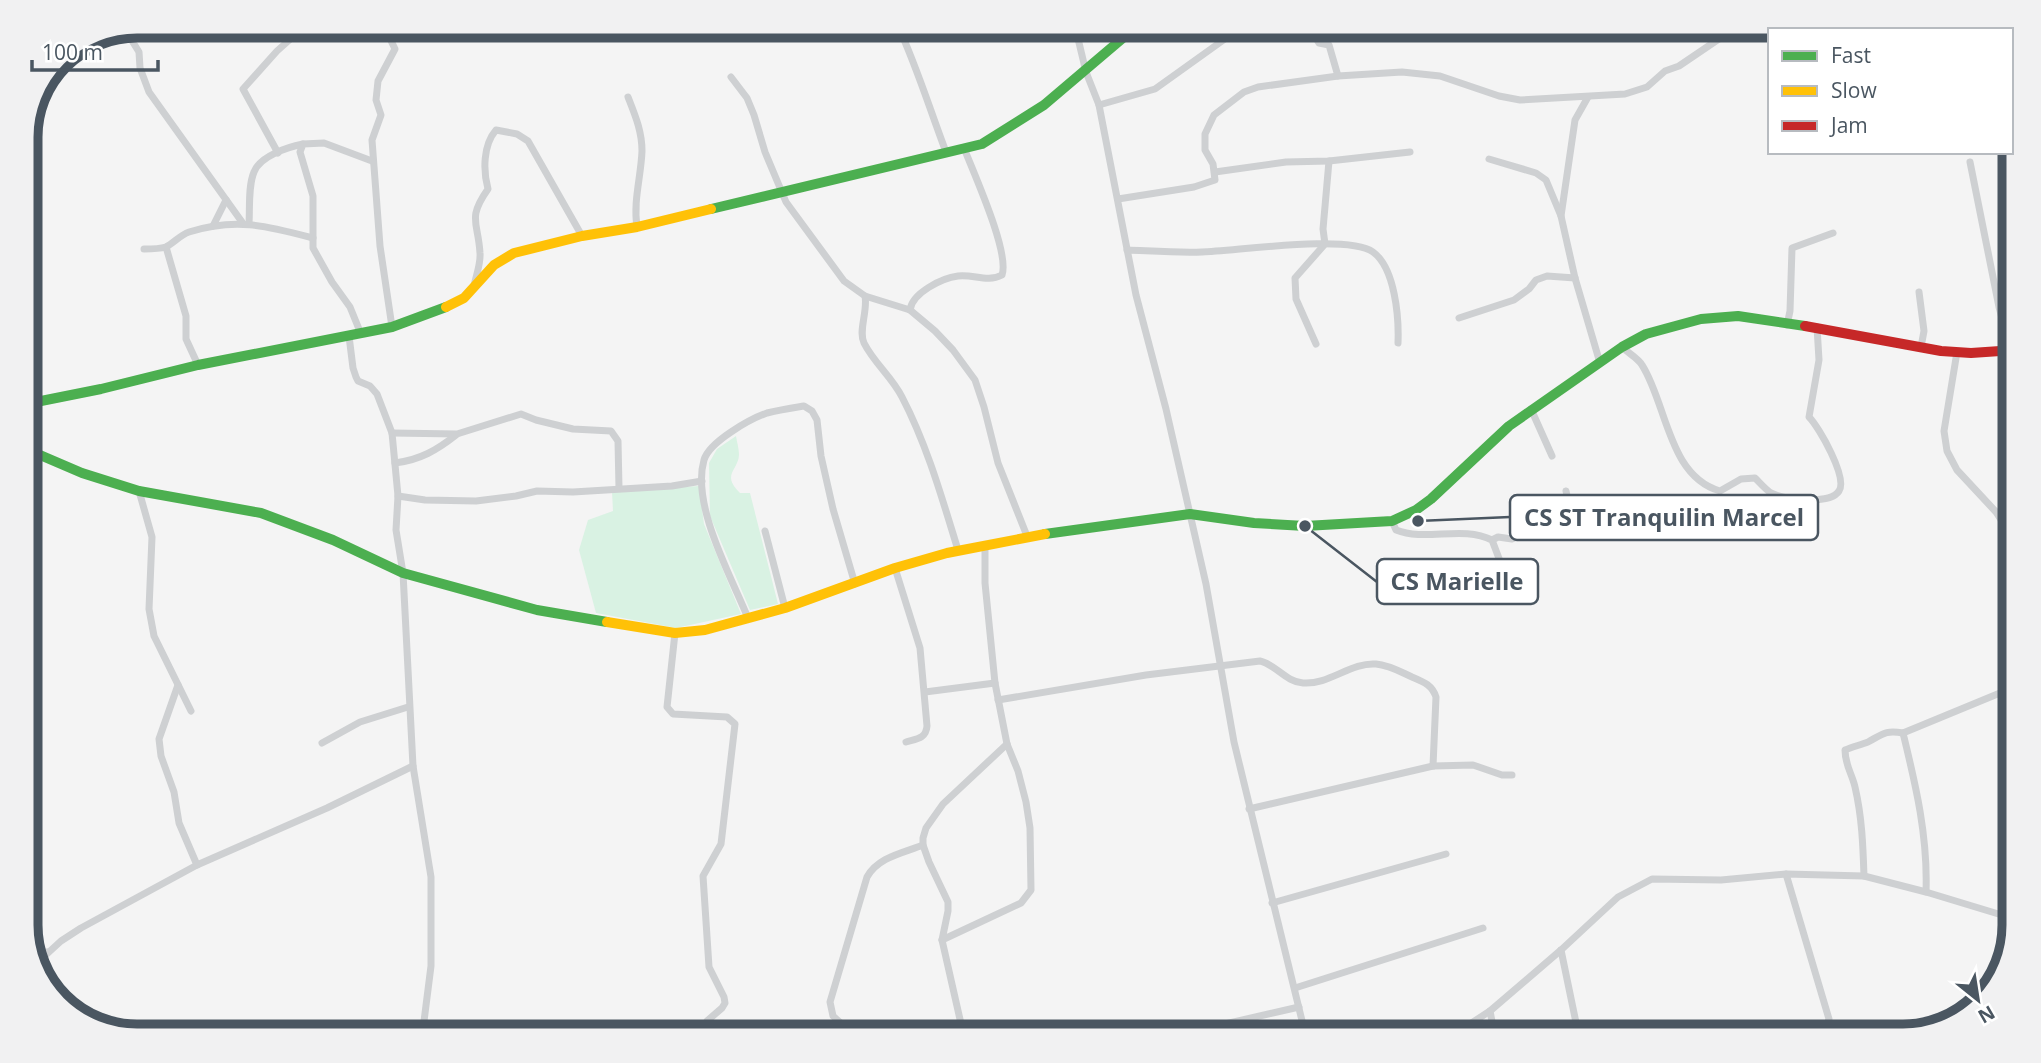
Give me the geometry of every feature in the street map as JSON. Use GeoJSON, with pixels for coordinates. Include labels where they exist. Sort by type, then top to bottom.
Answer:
{"type":"FeatureCollection","features":[{"type":"Feature","properties":{"kind":"street"},"geometry":{"type":"LineString","coordinates":[[131,39],[139,52],[149,92],[226,201],[246,223]]}},
{"type":"Feature","properties":{"kind":"street"},"geometry":{"type":"LineString","coordinates":[[278,153],[243,89],[290,39]]}},
{"type":"Feature","properties":{"kind":"street"},"geometry":{"type":"LineString","coordinates":[[390,39],[394,49],[378,80],[376,100],[381,115],[372,140],[372,161],[391,327]]}},
{"type":"Feature","properties":{"kind":"street"},"geometry":{"type":"LineString","coordinates":[[904,39],[914,59],[918,78],[946,152]]}},
{"type":"Feature","properties":{"kind":"street"},"geometry":{"type":"LineString","coordinates":[[1078,39],[1086,72],[1099,105],[1136,295],[1206,584],[1234,742],[1303,1024]]}},
{"type":"Feature","properties":{"kind":"street"},"geometry":{"type":"LineString","coordinates":[[39,402],[102,390],[198,365],[391,327],[435,313],[464,298],[494,265],[514,253],[582,236],[637,228],[780,191],[982,144],[1007,131],[1086,72],[1123,39]]}},
{"type":"Feature","properties":{"kind":"street"},"geometry":{"type":"LineString","coordinates":[[1099,105],[1155,89],[1225,39]]}},
{"type":"Feature","properties":{"kind":"street"},"geometry":{"type":"LineString","coordinates":[[1316,39],[1319,43],[1329,45],[1338,76]]}},
{"type":"Feature","properties":{"kind":"street"},"geometry":{"type":"LineString","coordinates":[[1118,200],[1194,187],[1215,180],[1215,172],[1205,150],[1205,134],[1214,116],[1244,92],[1258,87],[1338,76],[1415,73],[1440,76],[1499,96],[1520,100],[1625,94],[1647,87],[1665,71],[1679,66],[1719,39]]}},
{"type":"Feature","properties":{"kind":"street"},"geometry":{"type":"LineString","coordinates":[[731,77],[747,98],[780,191],[815,244],[844,281],[865,296],[910,310],[953,350],[975,380],[998,463],[1027,536]]}},
{"type":"Feature","properties":{"kind":"street"},"geometry":{"type":"LineString","coordinates":[[628,97],[638,121],[641,143],[639,185],[635,202],[637,228]]}},
{"type":"Feature","properties":{"kind":"street"},"geometry":{"type":"LineString","coordinates":[[1561,216],[1575,120],[1588,97]]}},
{"type":"Feature","properties":{"kind":"street"},"geometry":{"type":"LineString","coordinates":[[474,287],[480,254],[474,222],[477,204],[488,189],[484,176],[486,156],[490,136],[496,130],[517,134],[528,141],[582,236]]}},
{"type":"Feature","properties":{"kind":"street"},"geometry":{"type":"LineString","coordinates":[[246,223],[255,169],[278,153],[303,144],[324,143],[372,161]]}},
{"type":"Feature","properties":{"kind":"street"},"geometry":{"type":"LineString","coordinates":[[303,144],[300,152],[313,196],[316,256],[350,307],[361,334]]}},
{"type":"Feature","properties":{"kind":"street"},"geometry":{"type":"LineString","coordinates":[[910,310],[915,299],[937,284],[957,276],[989,280],[1002,275],[1005,268],[999,236],[964,148]]}},
{"type":"Feature","properties":{"kind":"street"},"geometry":{"type":"LineString","coordinates":[[1215,172],[1286,162],[1329,161],[1410,152]]}},
{"type":"Feature","properties":{"kind":"street"},"geometry":{"type":"LineString","coordinates":[[1489,159],[1536,173],[1546,180],[1561,216],[1575,278],[1600,363]]}},
{"type":"Feature","properties":{"kind":"street"},"geometry":{"type":"LineString","coordinates":[[1316,344],[1296,299],[1296,278],[1325,244],[1323,229],[1329,161]]}},
{"type":"Feature","properties":{"kind":"street"},"geometry":{"type":"LineString","coordinates":[[1970,162],[2002,319]]}},
{"type":"Feature","properties":{"kind":"street"},"geometry":{"type":"LineString","coordinates":[[212,226],[226,201]]}},
{"type":"Feature","properties":{"kind":"street"},"geometry":{"type":"LineString","coordinates":[[144,249],[166,247],[186,233],[212,226],[246,223],[313,238]]}},
{"type":"Feature","properties":{"kind":"street"},"geometry":{"type":"LineString","coordinates":[[1787,325],[1792,248],[1833,233]]}},
{"type":"Feature","properties":{"kind":"street"},"geometry":{"type":"LineString","coordinates":[[1127,250],[1199,253],[1325,244],[1352,245],[1372,252],[1385,267],[1394,291],[1398,342]]}},
{"type":"Feature","properties":{"kind":"street"},"geometry":{"type":"LineString","coordinates":[[166,247],[186,316],[186,339],[198,365]]}},
{"type":"Feature","properties":{"kind":"street"},"geometry":{"type":"LineString","coordinates":[[1459,318],[1514,300],[1536,280],[1547,276],[1575,278]]}},
{"type":"Feature","properties":{"kind":"street"},"geometry":{"type":"LineString","coordinates":[[1919,292],[1924,331],[1921,347]]}},
{"type":"Feature","properties":{"kind":"street"},"geometry":{"type":"LineString","coordinates":[[865,296],[867,306],[862,331],[863,342],[901,394],[932,467],[958,550]]}},
{"type":"Feature","properties":{"kind":"street"},"geometry":{"type":"LineString","coordinates":[[39,455],[82,473],[139,491],[261,513],[333,540],[403,573],[537,610],[675,633],[705,630],[785,608],[895,568],[958,550],[1027,536],[1190,514],[1254,523],[1305,526],[1392,521],[1416,510],[1431,499],[1493,440],[1531,410],[1622,348],[1646,334],[1701,318],[1738,316],[1957,352],[2002,351]]}},
{"type":"Feature","properties":{"kind":"street"},"geometry":{"type":"LineString","coordinates":[[1622,348],[1641,363],[1654,389],[1675,446],[1698,479],[1720,491],[1741,479],[1755,478],[1771,493],[1814,501],[1834,496],[1840,491],[1842,484],[1827,445],[1809,417],[1819,360],[1817,327]]}},
{"type":"Feature","properties":{"kind":"street"},"geometry":{"type":"LineString","coordinates":[[349,337],[356,377],[377,394],[392,433],[398,496],[396,530],[403,573],[413,766],[431,877],[431,965],[424,1024]]}},
{"type":"Feature","properties":{"kind":"street"},"geometry":{"type":"LineString","coordinates":[[1957,352],[1944,431],[1947,451],[1957,470],[2002,521]]}},
{"type":"Feature","properties":{"kind":"street"},"geometry":{"type":"LineString","coordinates":[[748,618],[705,514],[702,481],[704,459],[713,446],[765,414],[804,406],[812,411],[817,420],[821,456],[833,509],[855,584]]}},
{"type":"Feature","properties":{"kind":"street"},"geometry":{"type":"LineString","coordinates":[[1531,410],[1552,456]]}},
{"type":"Feature","properties":{"kind":"street"},"geometry":{"type":"LineString","coordinates":[[395,463],[415,461],[457,435],[522,414],[536,421],[573,429],[611,430],[618,441],[619,488]]}},
{"type":"Feature","properties":{"kind":"street"},"geometry":{"type":"LineString","coordinates":[[392,433],[457,435]]}},
{"type":"Feature","properties":{"kind":"street"},"geometry":{"type":"LineString","coordinates":[[398,496],[425,500],[476,501],[537,491],[573,492],[672,486],[702,481]]}},
{"type":"Feature","properties":{"kind":"street"},"geometry":{"type":"LineString","coordinates":[[139,491],[152,537],[149,609],[154,636],[191,710]]}},
{"type":"Feature","properties":{"kind":"street"},"geometry":{"type":"LineString","coordinates":[[1492,540],[1498,537],[1511,539],[1559,522],[1569,505],[1566,491]]}},
{"type":"Feature","properties":{"kind":"street"},"geometry":{"type":"LineString","coordinates":[[1392,521],[1396,530],[1409,535],[1458,534],[1483,536],[1492,540],[1514,598]]}},
{"type":"Feature","properties":{"kind":"street"},"geometry":{"type":"LineString","coordinates":[[765,531],[785,608]]}},
{"type":"Feature","properties":{"kind":"street"},"geometry":{"type":"LineString","coordinates":[[943,940],[1021,903],[1031,890],[1027,802],[1007,744],[995,683],[985,583],[985,545]]}},
{"type":"Feature","properties":{"kind":"street"},"geometry":{"type":"LineString","coordinates":[[895,568],[920,648],[925,692],[927,732],[922,737],[906,741]]}},
{"type":"Feature","properties":{"kind":"street"},"geometry":{"type":"LineString","coordinates":[[675,633],[667,707],[669,711],[673,714],[727,717],[735,724],[736,735],[721,844],[703,876],[709,967],[725,1003],[707,1021],[707,1024]]}},
{"type":"Feature","properties":{"kind":"street"},"geometry":{"type":"LineString","coordinates":[[998,700],[1158,673],[1260,661],[1298,683],[1311,683],[1365,665],[1376,664],[1393,668],[1422,681],[1429,685],[1436,697],[1433,766]]}},
{"type":"Feature","properties":{"kind":"street"},"geometry":{"type":"LineString","coordinates":[[925,692],[995,683]]}},
{"type":"Feature","properties":{"kind":"street"},"geometry":{"type":"LineString","coordinates":[[178,685],[159,739],[161,756],[174,792],[179,823],[197,865]]}},
{"type":"Feature","properties":{"kind":"street"},"geometry":{"type":"LineString","coordinates":[[1864,876],[1862,831],[1855,785],[1845,763],[1844,750],[1868,742],[1878,735],[1892,731],[1903,733],[2002,692]]}},
{"type":"Feature","properties":{"kind":"street"},"geometry":{"type":"LineString","coordinates":[[322,743],[360,722],[408,707]]}},
{"type":"Feature","properties":{"kind":"street"},"geometry":{"type":"LineString","coordinates":[[1903,733],[1923,823],[1927,857],[1926,892]]}},
{"type":"Feature","properties":{"kind":"street"},"geometry":{"type":"LineString","coordinates":[[961,1024],[943,940],[948,902],[923,845],[926,828],[943,804],[1007,744]]}},
{"type":"Feature","properties":{"kind":"street"},"geometry":{"type":"LineString","coordinates":[[1249,809],[1433,766],[1473,765],[1502,775],[1512,775]]}},
{"type":"Feature","properties":{"kind":"street"},"geometry":{"type":"LineString","coordinates":[[44,956],[81,928],[197,865],[327,808],[413,766]]}},
{"type":"Feature","properties":{"kind":"street"},"geometry":{"type":"LineString","coordinates":[[842,1024],[833,1016],[830,1002],[867,877],[872,868],[881,861],[923,845]]}},
{"type":"Feature","properties":{"kind":"street"},"geometry":{"type":"LineString","coordinates":[[1272,903],[1446,854]]}},
{"type":"Feature","properties":{"kind":"street"},"geometry":{"type":"LineString","coordinates":[[1786,874],[1829,1019],[1827,1024]]}},
{"type":"Feature","properties":{"kind":"street"},"geometry":{"type":"LineString","coordinates":[[1470,1024],[1490,1011],[1618,897],[1652,879],[1721,880],[1786,874],[1864,876],[2002,914]]}},
{"type":"Feature","properties":{"kind":"street"},"geometry":{"type":"LineString","coordinates":[[1295,988],[1483,928]]}},
{"type":"Feature","properties":{"kind":"street"},"geometry":{"type":"LineString","coordinates":[[1561,950],[1576,1024]]}},
{"type":"Feature","properties":{"kind":"street"},"geometry":{"type":"LineString","coordinates":[[42,952],[48,952]]}},
{"type":"Feature","properties":{"kind":"street"},"geometry":{"type":"LineString","coordinates":[[1225,1024],[1299,1007]]}},
{"type":"Feature","properties":{"kind":"street"},"geometry":{"type":"LineString","coordinates":[[1490,1011],[1492,1024]]}},
{"type":"Feature","properties":{"kind":"green space"},"geometry":{"type":"Polygon","coordinates":[[[736,436],[739,455],[732,481],[740,493],[750,493],[778,604],[750,610],[710,516],[709,463],[717,449],[736,436]]]}},
{"type":"Feature","properties":{"kind":"green space"},"geometry":{"type":"Polygon","coordinates":[[[699,486],[704,524],[741,614],[676,628],[596,613],[579,550],[588,520],[613,511],[612,492],[699,486]]]}},
{"type":"Feature","properties":{"kind":"traffic: fast"},"geometry":{"type":"LineString","coordinates":[[711,209],[982,144],[1044,105],[1122,39]]}},
{"type":"Feature","properties":{"kind":"traffic: fast"},"geometry":{"type":"LineString","coordinates":[[39,401],[198,365],[392,327],[446,307]]}},
{"type":"Feature","properties":{"kind":"traffic: fast"},"geometry":{"type":"LineString","coordinates":[[1045,534],[1190,514],[1254,523],[1305,526],[1392,521],[1416,510],[1431,499],[1509,426],[1622,347],[1646,334],[1701,319],[1738,316],[1805,326]]}},
{"type":"Feature","properties":{"kind":"traffic: fast"},"geometry":{"type":"LineString","coordinates":[[39,455],[82,473],[139,491],[261,513],[333,540],[403,573],[537,610],[607,622]]}},
{"type":"Feature","properties":{"kind":"traffic: slow"},"geometry":{"type":"LineString","coordinates":[[446,307],[464,298],[494,265],[514,253],[711,209]]}},
{"type":"Feature","properties":{"kind":"traffic: slow"},"geometry":{"type":"LineString","coordinates":[[607,622],[675,633],[705,630],[785,608],[895,568],[947,553],[1045,534]]}},
{"type":"Feature","properties":{"kind":"traffic: jam"},"geometry":{"type":"LineString","coordinates":[[1805,326],[1941,351],[2002,351]]}},
{"type":"Feature","properties":{"kind":"place","name":"CS ST Tranquilin Marcel"},"geometry":{"type":"Point","coordinates":[1418,521]}},
{"type":"Feature","properties":{"kind":"place","name":"CS Marielle"},"geometry":{"type":"Point","coordinates":[1305,526]}}]}
